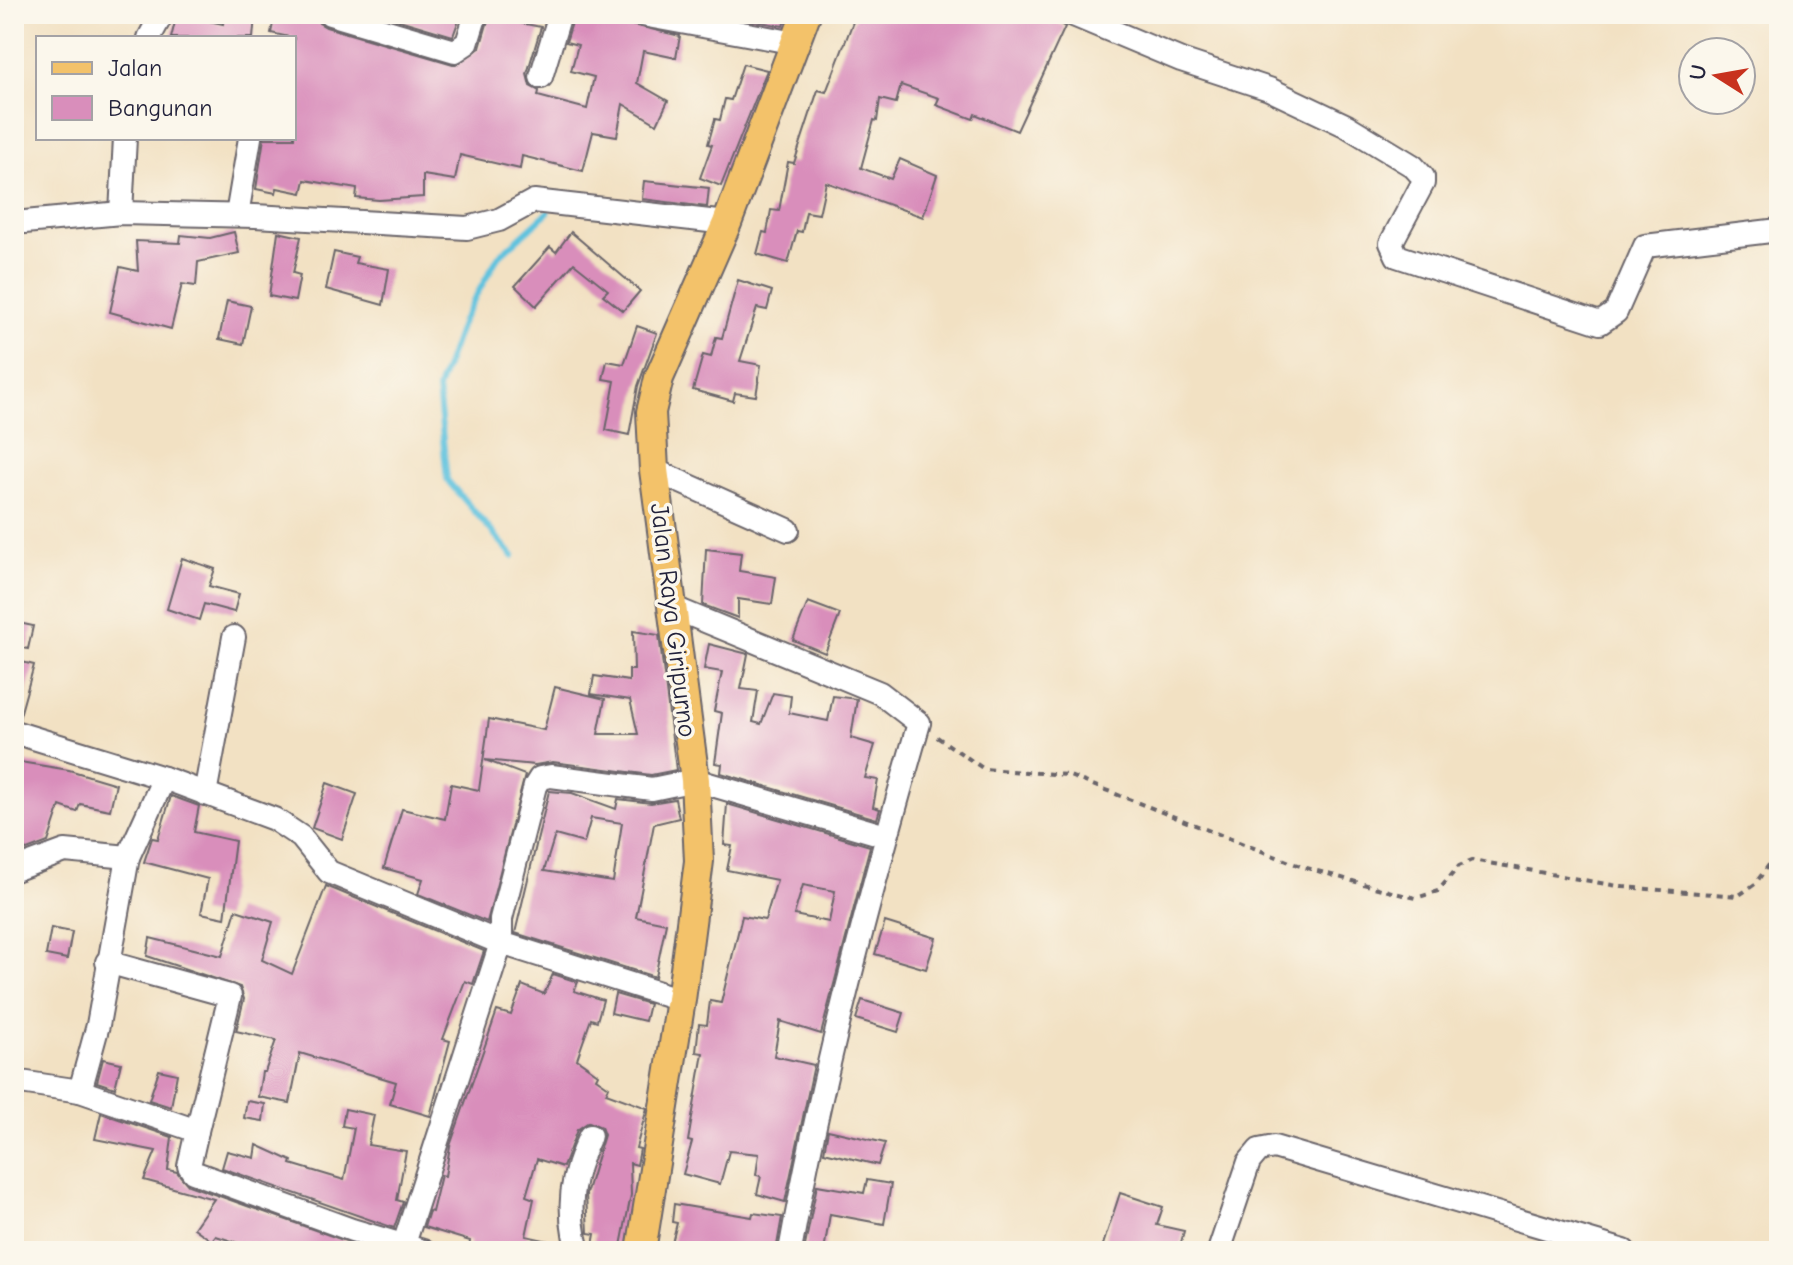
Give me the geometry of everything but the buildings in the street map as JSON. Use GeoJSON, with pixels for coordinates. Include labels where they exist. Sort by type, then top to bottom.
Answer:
{"type":"FeatureCollection","features":[{"type":"Feature","properties":{"kind":"main road","name":"Jalan Raya Giripurno"},"geometry":{"type":"LineString","coordinates":[[641,1251],[698,879],[695,780],[654,470],[651,412],[659,378],[727,223],[806,14]]}},
{"type":"Feature","properties":{"kind":"street"},"geometry":{"type":"LineString","coordinates":[[150,36],[162,14]]}},
{"type":"Feature","properties":{"kind":"street"},"geometry":{"type":"LineString","coordinates":[[330,14],[455,51],[467,43],[476,14]]}},
{"type":"Feature","properties":{"kind":"street"},"geometry":{"type":"LineString","coordinates":[[541,77],[560,14]]}},
{"type":"Feature","properties":{"kind":"street"},"geometry":{"type":"LineString","coordinates":[[637,14],[796,43]]}},
{"type":"Feature","properties":{"kind":"street"},"geometry":{"type":"LineString","coordinates":[[1071,14],[1181,60],[1269,89],[1347,126],[1413,166],[1423,177],[1423,183],[1391,243],[1397,256],[1600,323],[1616,312],[1645,246],[1779,230]]}},
{"type":"Feature","properties":{"kind":"street"},"geometry":{"type":"LineString","coordinates":[[121,213],[125,140]]}},
{"type":"Feature","properties":{"kind":"street"},"geometry":{"type":"LineString","coordinates":[[237,215],[250,140]]}},
{"type":"Feature","properties":{"kind":"street"},"geometry":{"type":"LineString","coordinates":[[14,223],[121,213],[237,215],[467,228],[499,220],[534,201],[727,223]]}},
{"type":"Feature","properties":{"kind":"street"},"geometry":{"type":"LineString","coordinates":[[654,470],[788,530]]}},
{"type":"Feature","properties":{"kind":"street"},"geometry":{"type":"LineString","coordinates":[[674,608],[880,693],[919,723],[886,836],[803,1177],[790,1251]]}},
{"type":"Feature","properties":{"kind":"street"},"geometry":{"type":"LineString","coordinates":[[205,794],[234,637]]}},
{"type":"Feature","properties":{"kind":"street"},"geometry":{"type":"LineString","coordinates":[[14,732],[164,778],[274,819],[301,837],[329,872],[501,943],[681,1000]]}},
{"type":"Feature","properties":{"kind":"street"},"geometry":{"type":"LineString","coordinates":[[107,962],[230,996],[189,1166],[193,1172],[352,1230],[414,1248],[501,943],[501,919],[538,781],[551,776],[646,788],[695,780],[886,836]]}},
{"type":"Feature","properties":{"kind":"street"},"geometry":{"type":"LineString","coordinates":[[80,1091],[98,1025],[128,857],[164,778]]}},
{"type":"Feature","properties":{"kind":"street"},"geometry":{"type":"LineString","coordinates":[[14,870],[65,851],[128,857]]}},
{"type":"Feature","properties":{"kind":"street"},"geometry":{"type":"LineString","coordinates":[[14,1081],[80,1091],[197,1131]]}},
{"type":"Feature","properties":{"kind":"street"},"geometry":{"type":"LineString","coordinates":[[578,1251],[571,1224],[570,1194],[590,1136]]}},
{"type":"Feature","properties":{"kind":"street"},"geometry":{"type":"LineString","coordinates":[[1219,1251],[1249,1162],[1259,1150],[1274,1147],[1624,1251]]}},
{"type":"Feature","properties":{"kind":"path"},"geometry":{"type":"LineString","coordinates":[[919,723],[984,769],[1067,775],[1300,866],[1416,898],[1438,891],[1459,866],[1472,860],[1623,887],[1738,896],[1755,884],[1779,851]]}},
{"type":"Feature","properties":{"kind":"waterway"},"geometry":{"type":"LineString","coordinates":[[513,556],[447,480],[438,389],[462,321],[498,257],[548,212]]}}]}
